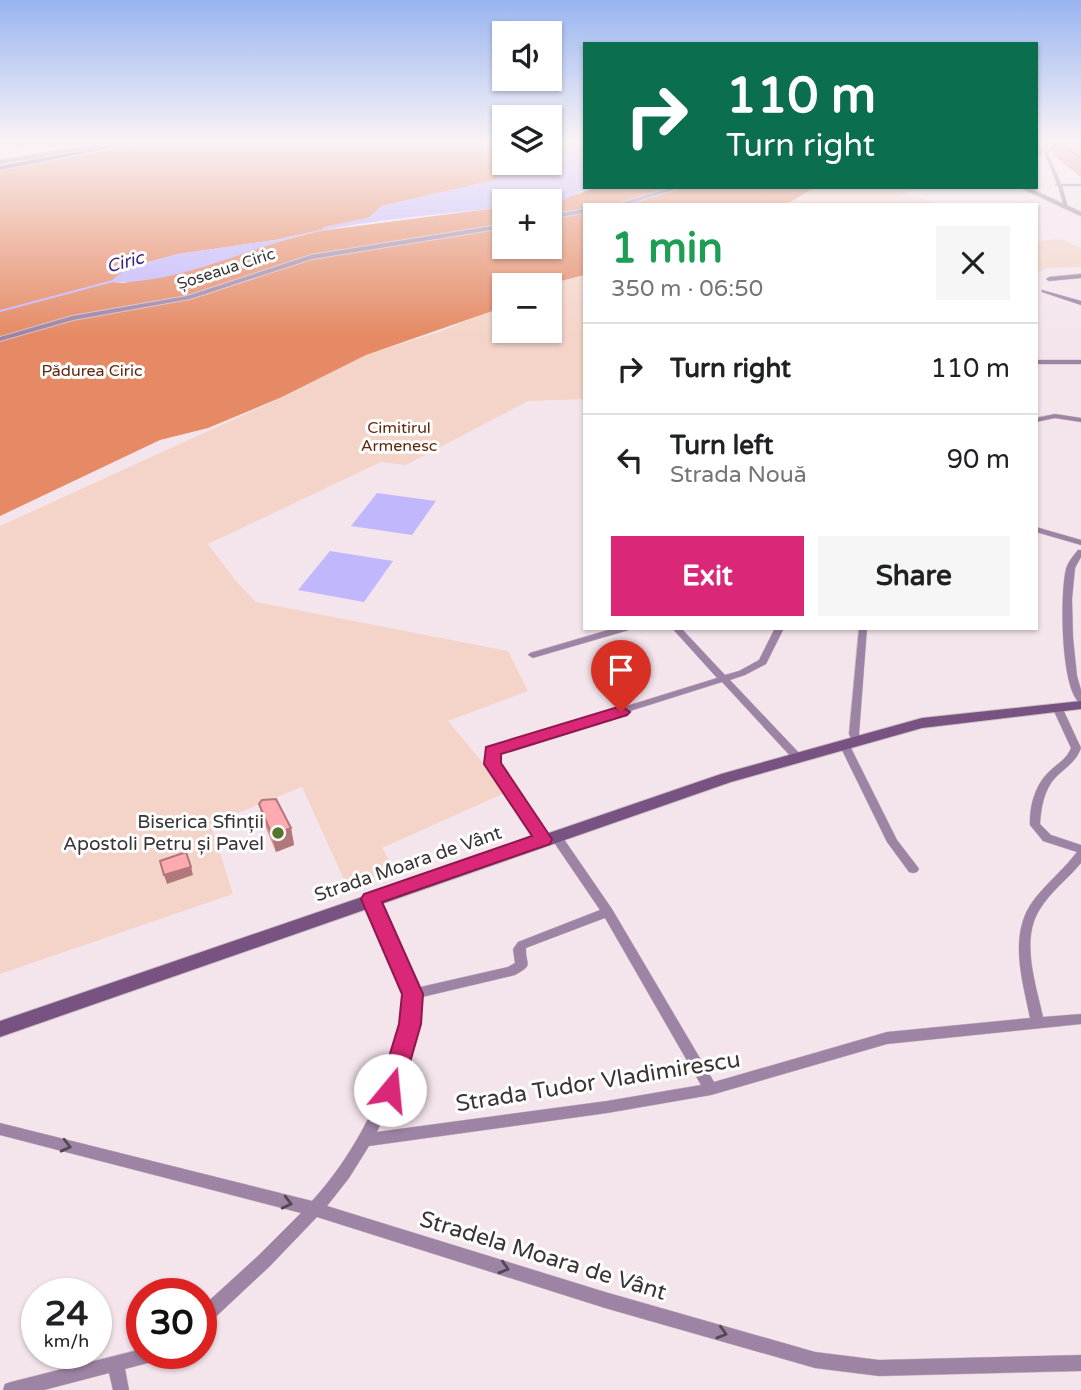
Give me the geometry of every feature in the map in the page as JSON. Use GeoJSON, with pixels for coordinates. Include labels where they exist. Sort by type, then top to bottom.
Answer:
{"type":"FeatureCollection","features":[{"type":"Feature","properties":{"kind":"main road","name":"Strada Moara de Vânt"},"geometry":{"type":"LineString","coordinates":[[0,1029],[549,837],[797,757],[922,723],[1081,703]]}},
{"type":"Feature","properties":{"kind":"street"},"geometry":{"type":"LineString","coordinates":[[1066,207],[1081,214]]}},
{"type":"Feature","properties":{"kind":"street"},"geometry":{"type":"LineString","coordinates":[[562,216],[583,211]]}},
{"type":"Feature","properties":{"kind":"street","name":"Șoseaua Ciric"},"geometry":{"type":"LineString","coordinates":[[0,340],[72,318],[188,298],[311,257],[492,228]]}},
{"type":"Feature","properties":{"kind":"street"},"geometry":{"type":"LineString","coordinates":[[1049,279],[1081,276]]}},
{"type":"Feature","properties":{"kind":"street"},"geometry":{"type":"LineString","coordinates":[[1044,291],[1081,303]]}},
{"type":"Feature","properties":{"kind":"street"},"geometry":{"type":"LineString","coordinates":[[1038,362],[1081,362]]}},
{"type":"Feature","properties":{"kind":"street"},"geometry":{"type":"LineString","coordinates":[[1038,420],[1055,416],[1081,420]]}},
{"type":"Feature","properties":{"kind":"street"},"geometry":{"type":"LineString","coordinates":[[1038,530],[1081,543]]}},
{"type":"Feature","properties":{"kind":"street"},"geometry":{"type":"LineString","coordinates":[[1081,552],[1072,562],[1066,592],[1069,649],[1081,703]]}},
{"type":"Feature","properties":{"kind":"street"},"geometry":{"type":"LineString","coordinates":[[533,655],[619,630]]}},
{"type":"Feature","properties":{"kind":"street"},"geometry":{"type":"LineString","coordinates":[[678,630],[797,757]]}},
{"type":"Feature","properties":{"kind":"street"},"geometry":{"type":"LineString","coordinates":[[711,1089],[608,912],[493,764],[492,751],[725,680],[763,662],[779,630]]}},
{"type":"Feature","properties":{"kind":"street"},"geometry":{"type":"LineString","coordinates":[[863,630],[854,734],[850,742],[893,842],[913,869]]}},
{"type":"Feature","properties":{"kind":"street"},"geometry":{"type":"LineString","coordinates":[[1037,1022],[1025,947],[1025,925],[1037,905],[1080,856],[1047,838],[1035,825],[1042,788],[1050,776],[1069,764],[1076,748],[1056,707]]}},
{"type":"Feature","properties":{"kind":"street"},"geometry":{"type":"LineString","coordinates":[[217,1304],[317,1210],[367,1140],[390,1090],[410,1024],[413,994],[371,899]]}},
{"type":"Feature","properties":{"kind":"street"},"geometry":{"type":"LineString","coordinates":[[413,994],[511,971],[522,965],[519,949],[522,945],[608,912]]}},
{"type":"Feature","properties":{"kind":"street","name":"Strada Tudor Vladimirescu"},"geometry":{"type":"LineString","coordinates":[[367,1140],[607,1107],[711,1089],[887,1038],[1081,1019]]}},
{"type":"Feature","properties":{"kind":"street","name":"Stradela Moara de Vânt"},"geometry":{"type":"LineString","coordinates":[[0,1129],[317,1210],[605,1300],[816,1360],[879,1368],[1081,1363]]}},
{"type":"Feature","properties":{"kind":"street"},"geometry":{"type":"LineString","coordinates":[[11,1390],[126,1361]]}},
{"type":"Feature","properties":{"kind":"street"},"geometry":{"type":"LineString","coordinates":[[116,1364],[121,1390]]}},
{"type":"Feature","properties":{"kind":"green space","name":"Pădurea Ciric"},"geometry":{"type":"Polygon","coordinates":[[[0,207],[381,207],[366,220],[275,240],[178,254],[126,268],[112,282],[124,283],[319,231],[492,209],[492,259],[562,259],[562,207],[583,207],[583,275],[562,281],[562,273],[492,273],[492,311],[366,355],[282,397],[208,428],[160,440],[0,516],[0,207]]]}},
{"type":"Feature","properties":{"kind":"green space"},"geometry":{"type":"Polygon","coordinates":[[[1061,239],[1081,248],[1081,267],[1047,268],[1038,272],[1038,241],[1061,239]]]}},
{"type":"Feature","properties":{"kind":"green space","name":"Cimitirul Armenesc"},"geometry":{"type":"Polygon","coordinates":[[[583,275],[583,399],[528,401],[406,465],[381,462],[208,544],[235,580],[256,602],[508,651],[528,691],[448,721],[507,792],[382,848],[395,869],[347,886],[302,787],[211,824],[233,894],[0,974],[0,526],[285,396],[368,354],[439,332],[492,310],[492,343],[562,343],[562,281],[583,275]]]}},
{"type":"Feature","properties":{"kind":"shaded area"},"geometry":{"type":"Polygon","coordinates":[[[381,207],[492,207],[331,229],[161,278],[110,282],[126,268],[178,254],[275,240],[366,220],[381,207]]]}},
{"type":"Feature","properties":{"kind":"shaded area"},"geometry":{"type":"Polygon","coordinates":[[[377,493],[436,501],[412,535],[351,526],[377,493]]]}},
{"type":"Feature","properties":{"kind":"shaded area"},"geometry":{"type":"Polygon","coordinates":[[[330,551],[393,561],[364,602],[298,590],[330,551]]]}},
{"type":"Feature","properties":{"kind":"building"},"geometry":{"type":"Polygon","coordinates":[[[276,799],[291,828],[272,835],[259,804],[262,800],[276,799]]]}},
{"type":"Feature","properties":{"kind":"building"},"geometry":{"type":"Polygon","coordinates":[[[186,852],[191,867],[164,875],[160,861],[186,852]]]}},
{"type":"Feature","properties":{"kind":"waterway","name":"Ciric"},"geometry":{"type":"LineString","coordinates":[[324,228],[371,218]]}},
{"type":"Feature","properties":{"kind":"waterway","name":"Ciric"},"geometry":{"type":"LineString","coordinates":[[0,311],[113,281]]}},
{"type":"Feature","properties":{"kind":"place","name":"Biserica Sfinții Apostoli Petru și Pavel"},"geometry":{"type":"Point","coordinates":[278,833]}},
{"type":"Feature","properties":{"kind":"route"},"geometry":{"type":"LineString","coordinates":[[390,1090],[410,1024],[413,994],[371,899],[543,839],[493,764],[492,751],[621,712]]}}]}
